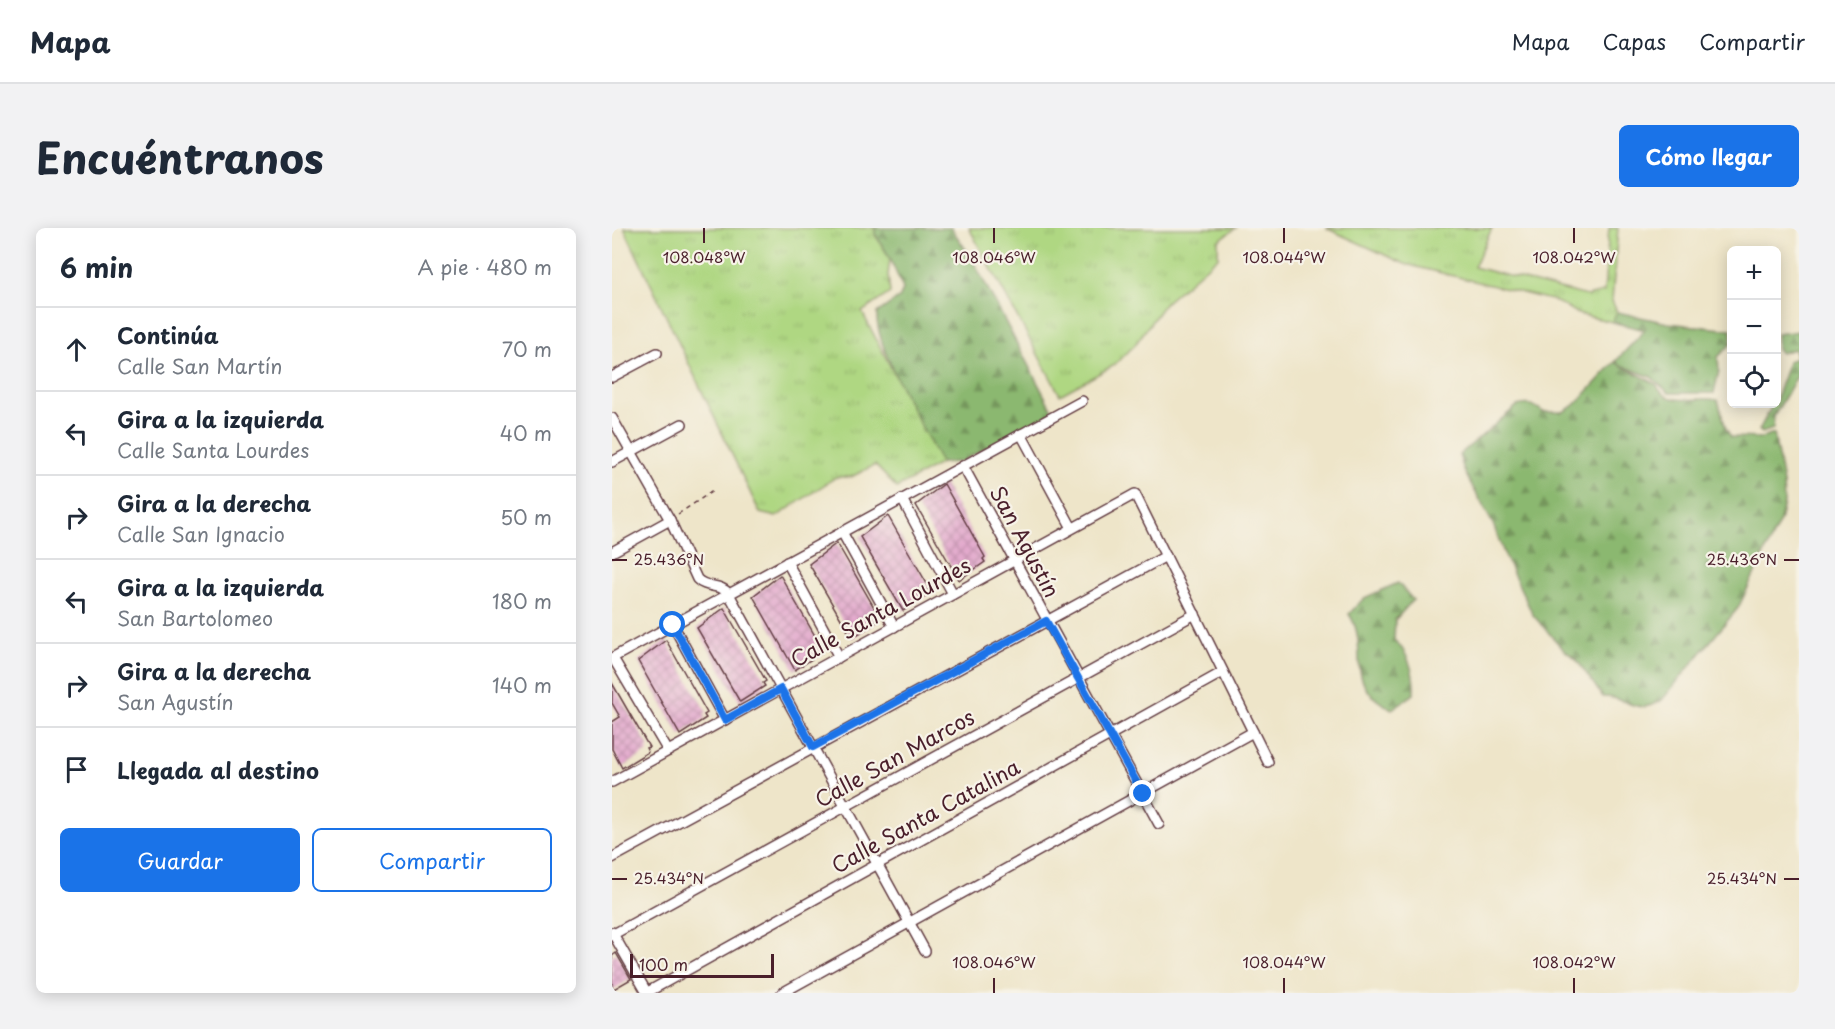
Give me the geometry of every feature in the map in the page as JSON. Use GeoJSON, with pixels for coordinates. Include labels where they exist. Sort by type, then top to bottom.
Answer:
{"type":"FeatureCollection","features":[{"type":"Feature","properties":{"kind":"street"},"geometry":{"type":"LineString","coordinates":[[612,377],[657,353]]}},
{"type":"Feature","properties":{"kind":"street"},"geometry":{"type":"LineString","coordinates":[[668,751],[612,658],[1082,401]]}},
{"type":"Feature","properties":{"kind":"street"},"geometry":{"type":"LineString","coordinates":[[612,418],[670,520],[697,579],[706,585],[725,589],[729,594],[925,951]]}},
{"type":"Feature","properties":{"kind":"street"},"geometry":{"type":"LineString","coordinates":[[612,462],[682,424]]}},
{"type":"Feature","properties":{"kind":"street"},"geometry":{"type":"LineString","coordinates":[[1021,434],[1072,528]]}},
{"type":"Feature","properties":{"kind":"street","name":"San Agustín"},"geometry":{"type":"LineString","coordinates":[[963,466],[1046,621],[1160,824]]}},
{"type":"Feature","properties":{"kind":"street","name":"Calle Santa Lourdes"},"geometry":{"type":"LineString","coordinates":[[612,782],[1135,494],[1166,556]]}},
{"type":"Feature","properties":{"kind":"street"},"geometry":{"type":"LineString","coordinates":[[902,499],[954,594]]}},
{"type":"Feature","properties":{"kind":"street"},"geometry":{"type":"LineString","coordinates":[[612,552],[670,520]]}},
{"type":"Feature","properties":{"kind":"street"},"geometry":{"type":"LineString","coordinates":[[842,532],[894,627]]}},
{"type":"Feature","properties":{"kind":"street"},"geometry":{"type":"LineString","coordinates":[[612,858],[1166,556],[1268,762]]}},
{"type":"Feature","properties":{"kind":"street"},"geometry":{"type":"LineString","coordinates":[[787,562],[839,657]]}},
{"type":"Feature","properties":{"kind":"street","name":"Calle San Marcos"},"geometry":{"type":"LineString","coordinates":[[612,934],[1195,614]]}},
{"type":"Feature","properties":{"kind":"street"},"geometry":{"type":"LineString","coordinates":[[673,625],[725,720]]}},
{"type":"Feature","properties":{"kind":"street","name":"Calle Santa Catalina"},"geometry":{"type":"LineString","coordinates":[[646,993],[1223,672]]}},
{"type":"Feature","properties":{"kind":"street"},"geometry":{"type":"LineString","coordinates":[[782,993],[1253,732]]}},
{"type":"Feature","properties":{"kind":"street"},"geometry":{"type":"LineString","coordinates":[[612,934],[646,993]]}},
{"type":"Feature","properties":{"kind":"path"},"geometry":{"type":"LineString","coordinates":[[670,520],[714,490]]}},
{"type":"Feature","properties":{"kind":"green space"},"geometry":{"type":"Polygon","coordinates":[[[624,228],[875,228],[875,234],[890,258],[888,275],[890,293],[862,312],[941,463],[897,488],[875,465],[851,477],[836,477],[776,517],[760,513],[624,228]]]}},
{"type":"Feature","properties":{"kind":"green space"},"geometry":{"type":"Polygon","coordinates":[[[875,228],[951,228],[971,257],[1053,412],[960,462],[941,463],[912,410],[883,346],[877,313],[900,297],[903,289],[890,258],[875,234],[875,228]]]}},
{"type":"Feature","properties":{"kind":"green space"},"geometry":{"type":"Polygon","coordinates":[[[969,228],[1236,228],[1218,241],[1218,257],[1165,303],[1134,346],[1113,366],[1060,395],[969,228]]]}},
{"type":"Feature","properties":{"kind":"green space"},"geometry":{"type":"Polygon","coordinates":[[[1326,228],[1492,228],[1474,267],[1587,296],[1604,292],[1609,228],[1618,228],[1612,301],[1617,312],[1612,322],[1578,314],[1555,301],[1405,264],[1326,228]]]}},
{"type":"Feature","properties":{"kind":"green space"},"geometry":{"type":"Polygon","coordinates":[[[1617,312],[1668,323],[1727,330],[1727,348],[1718,357],[1719,371],[1714,393],[1669,393],[1651,377],[1618,364],[1616,361],[1645,330],[1612,322],[1617,312]]]}},
{"type":"Feature","properties":{"kind":"green space"},"geometry":{"type":"Polygon","coordinates":[[[1799,331],[1799,373],[1781,404],[1781,385],[1788,361],[1797,358],[1794,349],[1781,353],[1781,333],[1799,331]]]}},
{"type":"Feature","properties":{"kind":"green space"},"geometry":{"type":"Polygon","coordinates":[[[1615,362],[1656,384],[1661,392],[1675,399],[1718,400],[1726,429],[1731,437],[1762,438],[1774,434],[1783,483],[1784,503],[1780,521],[1738,608],[1662,700],[1645,707],[1603,697],[1576,659],[1564,650],[1533,615],[1505,556],[1493,524],[1465,473],[1459,455],[1517,406],[1528,404],[1543,412],[1563,412],[1575,405],[1615,362]]]}},
{"type":"Feature","properties":{"kind":"green space"},"geometry":{"type":"Polygon","coordinates":[[[1771,408],[1779,408],[1774,416],[1773,429],[1762,433],[1759,430],[1771,408]]]}},
{"type":"Feature","properties":{"kind":"green space"},"geometry":{"type":"Polygon","coordinates":[[[1398,583],[1413,600],[1395,620],[1394,640],[1404,651],[1410,664],[1414,694],[1392,709],[1376,699],[1366,688],[1361,677],[1358,640],[1349,614],[1364,598],[1398,583]]]}},
{"type":"Feature","properties":{"kind":"building"},"geometry":{"type":"Polygon","coordinates":[[[944,484],[985,557],[983,559],[985,562],[959,580],[916,505],[944,484]]]}},
{"type":"Feature","properties":{"kind":"building"},"geometry":{"type":"Polygon","coordinates":[[[888,516],[930,589],[927,590],[929,594],[903,611],[860,537],[888,516]]]}},
{"type":"Feature","properties":{"kind":"building"},"geometry":{"type":"Polygon","coordinates":[[[837,543],[879,616],[876,618],[878,621],[852,638],[809,564],[837,543]]]}},
{"type":"Feature","properties":{"kind":"building"},"geometry":{"type":"Polygon","coordinates":[[[780,575],[822,648],[819,649],[821,653],[795,670],[753,596],[780,575]]]}},
{"type":"Feature","properties":{"kind":"building"},"geometry":{"type":"Polygon","coordinates":[[[724,608],[766,681],[763,683],[765,686],[740,702],[697,628],[724,608]]]}},
{"type":"Feature","properties":{"kind":"building"},"geometry":{"type":"Polygon","coordinates":[[[666,640],[707,713],[704,715],[706,718],[680,735],[638,661],[666,640]]]}},
{"type":"Feature","properties":{"kind":"building"},"geometry":{"type":"Polygon","coordinates":[[[612,683],[649,747],[646,748],[648,752],[622,768],[612,749],[612,722],[620,717],[612,703],[612,683]]]}},
{"type":"Feature","properties":{"kind":"building"},"geometry":{"type":"Polygon","coordinates":[[[616,953],[631,979],[612,990],[612,956],[616,953]]]}},
{"type":"Feature","properties":{"kind":"route"},"geometry":{"type":"LineString","coordinates":[[673,625],[725,720],[781,689],[813,747],[1046,621],[1143,794]]}}]}
